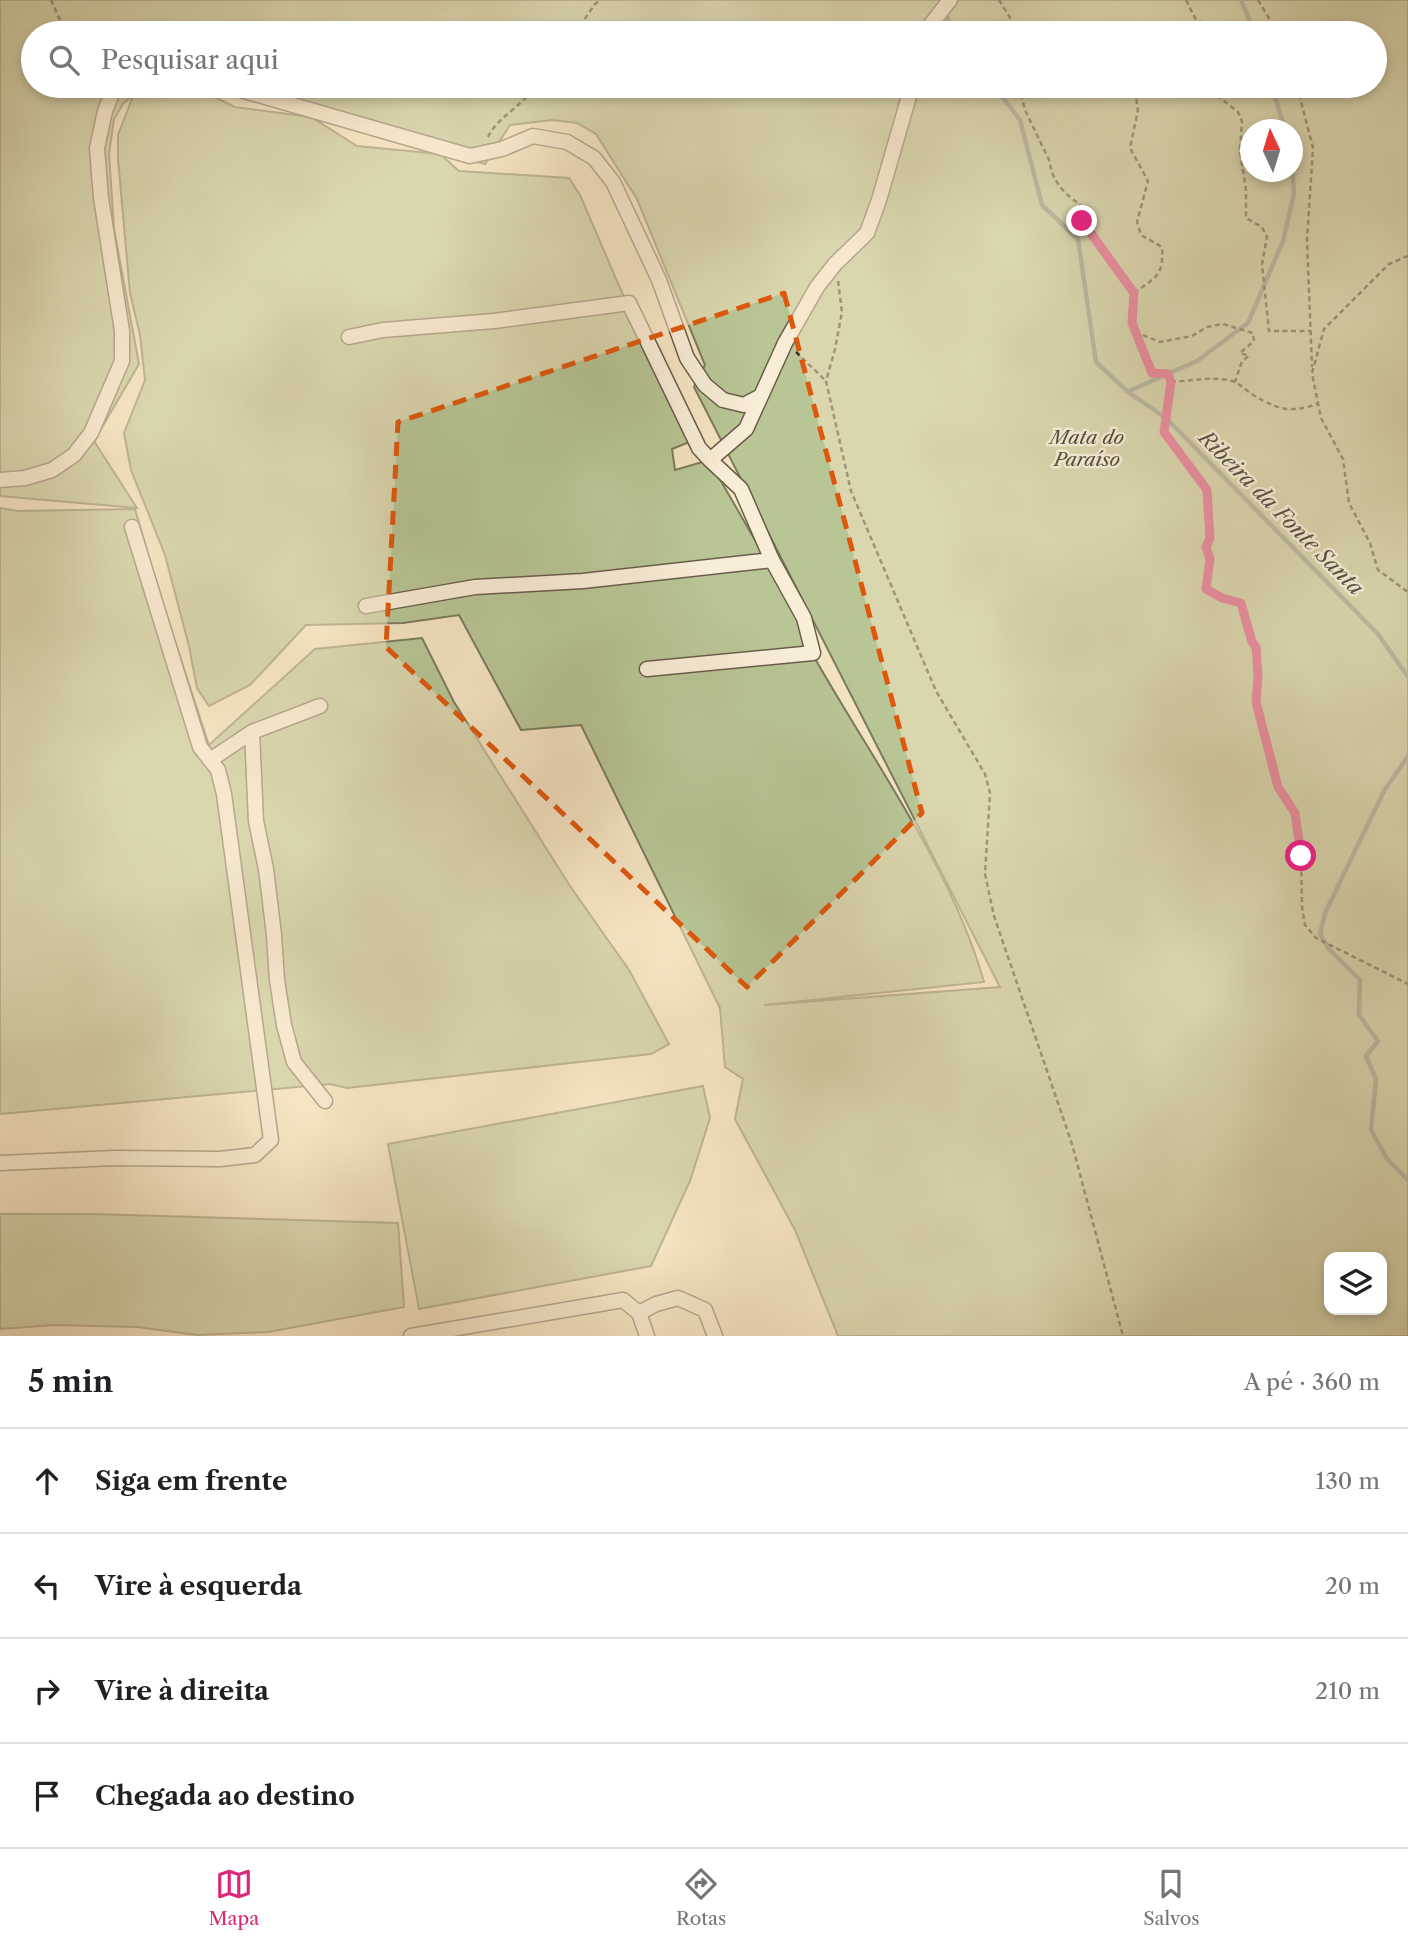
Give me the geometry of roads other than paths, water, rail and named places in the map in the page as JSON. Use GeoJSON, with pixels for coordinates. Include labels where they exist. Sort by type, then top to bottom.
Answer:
{"type":"FeatureCollection","features":[{"type":"Feature","properties":{"kind":"street"},"geometry":{"type":"LineString","coordinates":[[933,21],[946,4]]}},
{"type":"Feature","properties":{"kind":"street"},"geometry":{"type":"LineString","coordinates":[[0,480],[24,478],[52,470],[74,455],[92,433],[122,361],[122,331],[101,198],[97,148],[110,98]]}},
{"type":"Feature","properties":{"kind":"street"},"geometry":{"type":"LineString","coordinates":[[268,98],[470,156],[502,149],[533,136],[567,142],[594,158],[613,182],[659,280],[687,358],[705,385],[723,400],[744,405],[761,396]]}},
{"type":"Feature","properties":{"kind":"street"},"geometry":{"type":"LineString","coordinates":[[710,460],[746,429],[785,342],[817,287],[835,264],[867,233],[909,98]]}},
{"type":"Feature","properties":{"kind":"street"},"geometry":{"type":"LineString","coordinates":[[349,337],[383,330],[494,321],[629,303],[699,447],[741,489],[772,560],[804,618],[813,653],[647,668]]}},
{"type":"Feature","properties":{"kind":"street"},"geometry":{"type":"LineString","coordinates":[[0,1163],[115,1158],[220,1159],[256,1155],[271,1140],[224,794],[218,770],[200,747],[132,527]]}},
{"type":"Feature","properties":{"kind":"street"},"geometry":{"type":"LineString","coordinates":[[366,606],[475,587],[583,581],[772,560]]}},
{"type":"Feature","properties":{"kind":"street"},"geometry":{"type":"LineString","coordinates":[[210,760],[252,733],[320,706]]}},
{"type":"Feature","properties":{"kind":"street"},"geometry":{"type":"LineString","coordinates":[[252,733],[256,821],[266,869],[284,1025],[294,1062],[326,1101]]}},
{"type":"Feature","properties":{"kind":"street"},"geometry":{"type":"LineString","coordinates":[[639,1313],[656,1304],[678,1298],[705,1310],[715,1336]]}},
{"type":"Feature","properties":{"kind":"street"},"geometry":{"type":"LineString","coordinates":[[411,1336],[623,1300],[639,1313],[647,1336]]}},
{"type":"Feature","properties":{"kind":"waterway","name":"Ribeira da Fonte Santa"},"geometry":{"type":"LineString","coordinates":[[940,0],[949,21]]}},
{"type":"Feature","properties":{"kind":"waterway"},"geometry":{"type":"LineString","coordinates":[[1241,0],[1250,21]]}},
{"type":"Feature","properties":{"kind":"waterway","name":"Ribeira da Fonte Santa"},"geometry":{"type":"LineString","coordinates":[[1003,98],[1020,120],[1042,205],[1078,239],[1096,362],[1128,392],[1166,418],[1378,634],[1408,677]]}},
{"type":"Feature","properties":{"kind":"waterway"},"geometry":{"type":"LineString","coordinates":[[1276,98],[1282,119]]}},
{"type":"Feature","properties":{"kind":"waterway"},"geometry":{"type":"LineString","coordinates":[[1129,391],[1197,361],[1248,323],[1283,241],[1294,194],[1293,182]]}},
{"type":"Feature","properties":{"kind":"waterway","name":"Ribeira da Fonte Santa"},"geometry":{"type":"LineString","coordinates":[[1408,756],[1384,791],[1325,913],[1320,934],[1329,949],[1360,980],[1359,1015],[1378,1041],[1366,1056],[1376,1079],[1371,1130],[1387,1159],[1408,1180]]}},
{"type":"Feature","properties":{"kind":"park label","name":"Mata do Paraíso"},"geometry":{"type":"Point","coordinates":[1087,448]}}]}
